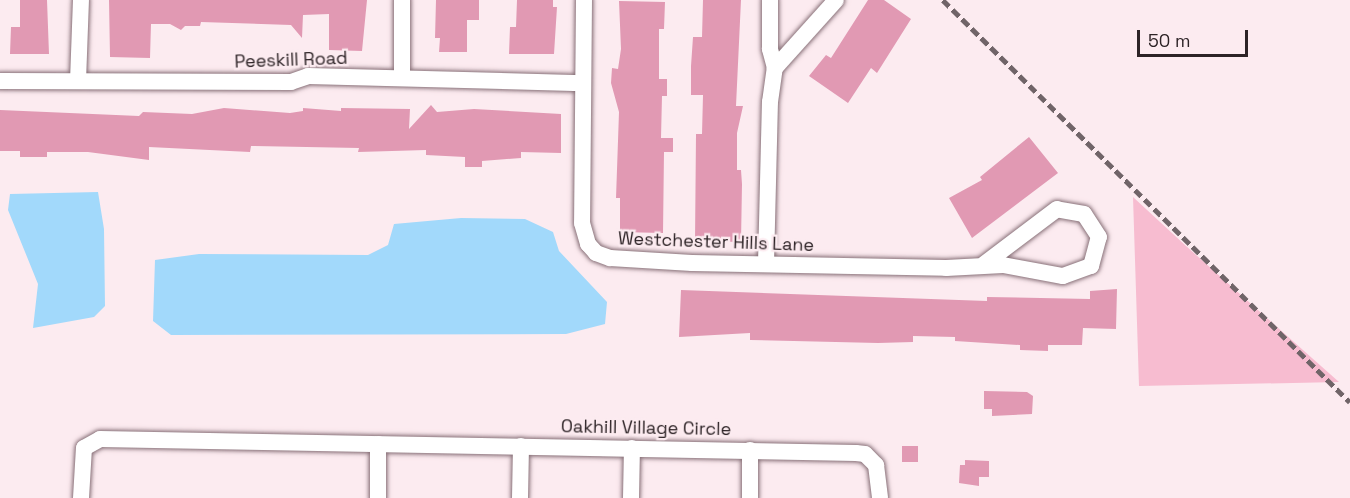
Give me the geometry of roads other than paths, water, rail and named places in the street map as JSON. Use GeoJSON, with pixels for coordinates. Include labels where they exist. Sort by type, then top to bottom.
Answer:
{"type":"FeatureCollection","features":[{"type":"Feature","properties":{"kind":"street"},"geometry":{"type":"LineString","coordinates":[[78,81],[81,0]]}},
{"type":"Feature","properties":{"kind":"street"},"geometry":{"type":"LineString","coordinates":[[402,0],[402,78]]}},
{"type":"Feature","properties":{"kind":"street","name":"Westchester Hills Lane"},"geometry":{"type":"LineString","coordinates":[[584,0],[582,224],[588,244],[610,258],[946,268],[984,264],[1071,275],[1091,266],[1099,237],[1084,214],[1057,209],[984,264]]}},
{"type":"Feature","properties":{"kind":"street"},"geometry":{"type":"LineString","coordinates":[[766,264],[770,102],[776,68],[770,49],[770,0]]}},
{"type":"Feature","properties":{"kind":"street"},"geometry":{"type":"LineString","coordinates":[[776,68],[836,0]]}},
{"type":"Feature","properties":{"kind":"street","name":"Peeskill Road"},"geometry":{"type":"LineString","coordinates":[[0,81],[291,82],[308,76],[583,83]]}},
{"type":"Feature","properties":{"kind":"street","name":"Oakhill Village Circle"},"geometry":{"type":"LineString","coordinates":[[81,498],[84,448],[92,441],[520,446],[865,454],[879,471],[880,498]]}},
{"type":"Feature","properties":{"kind":"street"},"geometry":{"type":"LineString","coordinates":[[378,444],[378,498]]}},
{"type":"Feature","properties":{"kind":"street"},"geometry":{"type":"LineString","coordinates":[[520,446],[520,498]]}},
{"type":"Feature","properties":{"kind":"street"},"geometry":{"type":"LineString","coordinates":[[631,498],[632,448]]}},
{"type":"Feature","properties":{"kind":"street"},"geometry":{"type":"LineString","coordinates":[[750,450],[750,498]]}},
{"type":"Feature","properties":{"kind":"water"},"geometry":{"type":"Polygon","coordinates":[[[98,192],[104,229],[105,306],[94,317],[33,328],[38,284],[8,210],[10,194],[98,192]]]}},
{"type":"Feature","properties":{"kind":"water"},"geometry":{"type":"Polygon","coordinates":[[[461,218],[525,219],[553,232],[559,251],[607,302],[605,324],[566,334],[171,335],[153,321],[155,260],[199,254],[368,255],[388,245],[394,224],[461,218]]]}},
{"type":"Feature","properties":{"kind":"railway"},"geometry":{"type":"LineString","coordinates":[[943,0],[1350,402]]}}]}
